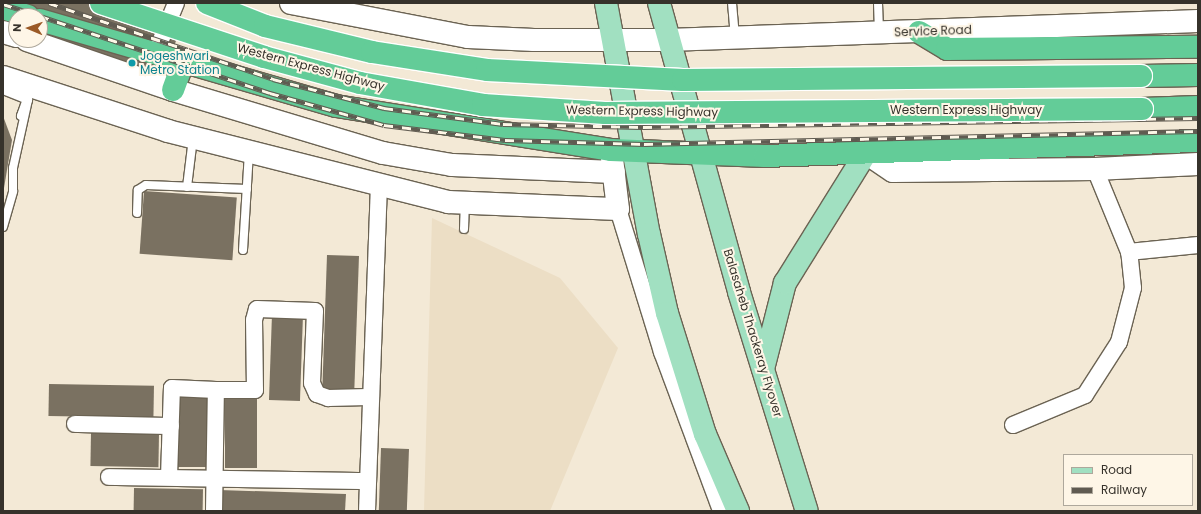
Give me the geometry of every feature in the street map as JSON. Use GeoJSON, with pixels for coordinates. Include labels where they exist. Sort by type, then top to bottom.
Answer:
{"type":"FeatureCollection","features":[{"type":"Feature","properties":{"kind":"highway","name":"Western Express Highway"},"geometry":{"type":"LineString","coordinates":[[101,3],[256,54],[360,83],[484,105],[605,113],[1142,109],[1198,107]]}},
{"type":"Feature","properties":{"kind":"highway"},"geometry":{"type":"LineString","coordinates":[[206,3],[265,26],[364,50],[487,70],[683,80],[1198,75]]}},
{"type":"Feature","properties":{"kind":"highway"},"geometry":{"type":"LineString","coordinates":[[48,22],[184,60],[336,106],[611,150],[701,155],[866,153],[927,161],[976,159],[1198,141]]}},
{"type":"Feature","properties":{"kind":"highway"},"geometry":{"type":"LineString","coordinates":[[918,32],[946,49],[1198,46]]}},
{"type":"Feature","properties":{"kind":"highway"},"geometry":{"type":"LineString","coordinates":[[173,90],[184,60]]}},
{"type":"Feature","properties":{"kind":"main road"},"geometry":{"type":"LineString","coordinates":[[606,3],[636,152],[649,234],[668,313],[705,434],[738,511]]}},
{"type":"Feature","properties":{"kind":"main road","name":"Balasaheb Thackeray Flyover"},"geometry":{"type":"LineString","coordinates":[[659,3],[668,40],[763,369],[807,511]]}},
{"type":"Feature","properties":{"kind":"main road"},"geometry":{"type":"LineString","coordinates":[[763,369],[785,283],[866,153]]}},
{"type":"Feature","properties":{"kind":"street"},"geometry":{"type":"LineString","coordinates":[[156,52],[176,3]]}},
{"type":"Feature","properties":{"kind":"street","name":"Service Road"},"geometry":{"type":"LineString","coordinates":[[291,3],[468,37],[614,41],[918,32],[1198,21]]}},
{"type":"Feature","properties":{"kind":"street"},"geometry":{"type":"LineString","coordinates":[[48,47],[173,90],[382,153],[452,165],[614,172]]}},
{"type":"Feature","properties":{"kind":"street"},"geometry":{"type":"LineString","coordinates":[[3,77],[30,93],[193,138],[448,202],[618,209]]}},
{"type":"Feature","properties":{"kind":"street"},"geometry":{"type":"LineString","coordinates":[[611,150],[618,209],[662,352],[721,511]]}},
{"type":"Feature","properties":{"kind":"street"},"geometry":{"type":"LineString","coordinates":[[976,159],[1095,169],[1198,164]]}},
{"type":"Feature","properties":{"kind":"street"},"geometry":{"type":"LineString","coordinates":[[1012,425],[1086,395],[1119,342],[1133,288],[1129,252],[1095,169]]}},
{"type":"Feature","properties":{"kind":"street"},"geometry":{"type":"LineString","coordinates":[[366,511],[368,397],[379,185]]}},
{"type":"Feature","properties":{"kind":"street"},"geometry":{"type":"LineString","coordinates":[[1129,252],[1198,245]]}},
{"type":"Feature","properties":{"kind":"street"},"geometry":{"type":"LineString","coordinates":[[169,477],[172,388],[255,390],[254,320],[257,309],[302,309],[315,312],[312,383],[317,394],[328,398],[368,397]]}},
{"type":"Feature","properties":{"kind":"street"},"geometry":{"type":"LineString","coordinates":[[214,511],[216,390]]}},
{"type":"Feature","properties":{"kind":"street"},"geometry":{"type":"LineString","coordinates":[[75,424],[171,426]]}},
{"type":"Feature","properties":{"kind":"street"},"geometry":{"type":"LineString","coordinates":[[109,477],[367,481]]}},
{"type":"Feature","properties":{"kind":"lane"},"geometry":{"type":"LineString","coordinates":[[732,3],[735,38]]}},
{"type":"Feature","properties":{"kind":"lane"},"geometry":{"type":"LineString","coordinates":[[878,3],[879,33]]}},
{"type":"Feature","properties":{"kind":"lane"},"geometry":{"type":"LineString","coordinates":[[3,90],[30,93],[13,168],[13,191],[3,227]]}},
{"type":"Feature","properties":{"kind":"lane"},"geometry":{"type":"LineString","coordinates":[[187,187],[193,138]]}},
{"type":"Feature","properties":{"kind":"lane"},"geometry":{"type":"LineString","coordinates":[[243,250],[249,152]]}},
{"type":"Feature","properties":{"kind":"lane"},"geometry":{"type":"LineString","coordinates":[[137,213],[138,190],[146,185],[246,189]]}},
{"type":"Feature","properties":{"kind":"lane"},"geometry":{"type":"LineString","coordinates":[[464,229],[465,203]]}},
{"type":"Feature","properties":{"kind":"shaded area"},"geometry":{"type":"Polygon","coordinates":[[[432,218],[560,278],[618,348],[550,511],[424,511],[432,218]]]}},
{"type":"Feature","properties":{"kind":"building","name":"Jogeshwari Metro Station"},"geometry":{"type":"Polygon","coordinates":[[[3,3],[105,3],[180,29],[161,85],[48,43],[48,8],[8,8],[8,32],[3,30],[3,3]]]}},
{"type":"Feature","properties":{"kind":"building"},"geometry":{"type":"Polygon","coordinates":[[[3,116],[12,140],[4,188],[3,188],[3,116]]]}},
{"type":"Feature","properties":{"kind":"building"},"geometry":{"type":"Polygon","coordinates":[[[144,191],[237,197],[232,260],[140,254],[144,191]]]}},
{"type":"Feature","properties":{"kind":"building"},"geometry":{"type":"Polygon","coordinates":[[[327,255],[359,256],[354,396],[322,395],[327,255]]]}},
{"type":"Feature","properties":{"kind":"building"},"geometry":{"type":"Polygon","coordinates":[[[272,314],[303,315],[300,401],[269,400],[272,314]]]}},
{"type":"Feature","properties":{"kind":"building"},"geometry":{"type":"Polygon","coordinates":[[[49,384],[154,386],[153,418],[48,416],[49,384]]]}},
{"type":"Feature","properties":{"kind":"building"},"geometry":{"type":"Polygon","coordinates":[[[176,394],[208,394],[208,467],[176,467],[176,394]]]}},
{"type":"Feature","properties":{"kind":"building"},"geometry":{"type":"Polygon","coordinates":[[[225,395],[257,395],[257,468],[225,468],[225,395]]]}},
{"type":"Feature","properties":{"kind":"building"},"geometry":{"type":"Polygon","coordinates":[[[91,433],[159,434],[158,467],[90,466],[91,433]]]}},
{"type":"Feature","properties":{"kind":"building"},"geometry":{"type":"Polygon","coordinates":[[[381,448],[409,449],[407,511],[379,511],[381,448]]]}},
{"type":"Feature","properties":{"kind":"building"},"geometry":{"type":"Polygon","coordinates":[[[134,488],[203,489],[203,511],[134,511],[134,488]]]}},
{"type":"Feature","properties":{"kind":"building"},"geometry":{"type":"Polygon","coordinates":[[[219,490],[346,494],[345,511],[219,511],[219,490]]]}},
{"type":"Feature","properties":{"kind":"railway"},"geometry":{"type":"LineString","coordinates":[[49,3],[273,79],[384,108],[503,124],[643,127],[1198,118]]}},
{"type":"Feature","properties":{"kind":"railway"},"geometry":{"type":"LineString","coordinates":[[3,4],[15,8]]}},
{"type":"Feature","properties":{"kind":"railway"},"geometry":{"type":"LineString","coordinates":[[48,19],[270,93],[384,125],[505,140],[644,144],[1198,131]]}},
{"type":"Feature","properties":{"kind":"place","name":"Jogeshwari Metro Station"},"geometry":{"type":"Point","coordinates":[132,63]}}]}
